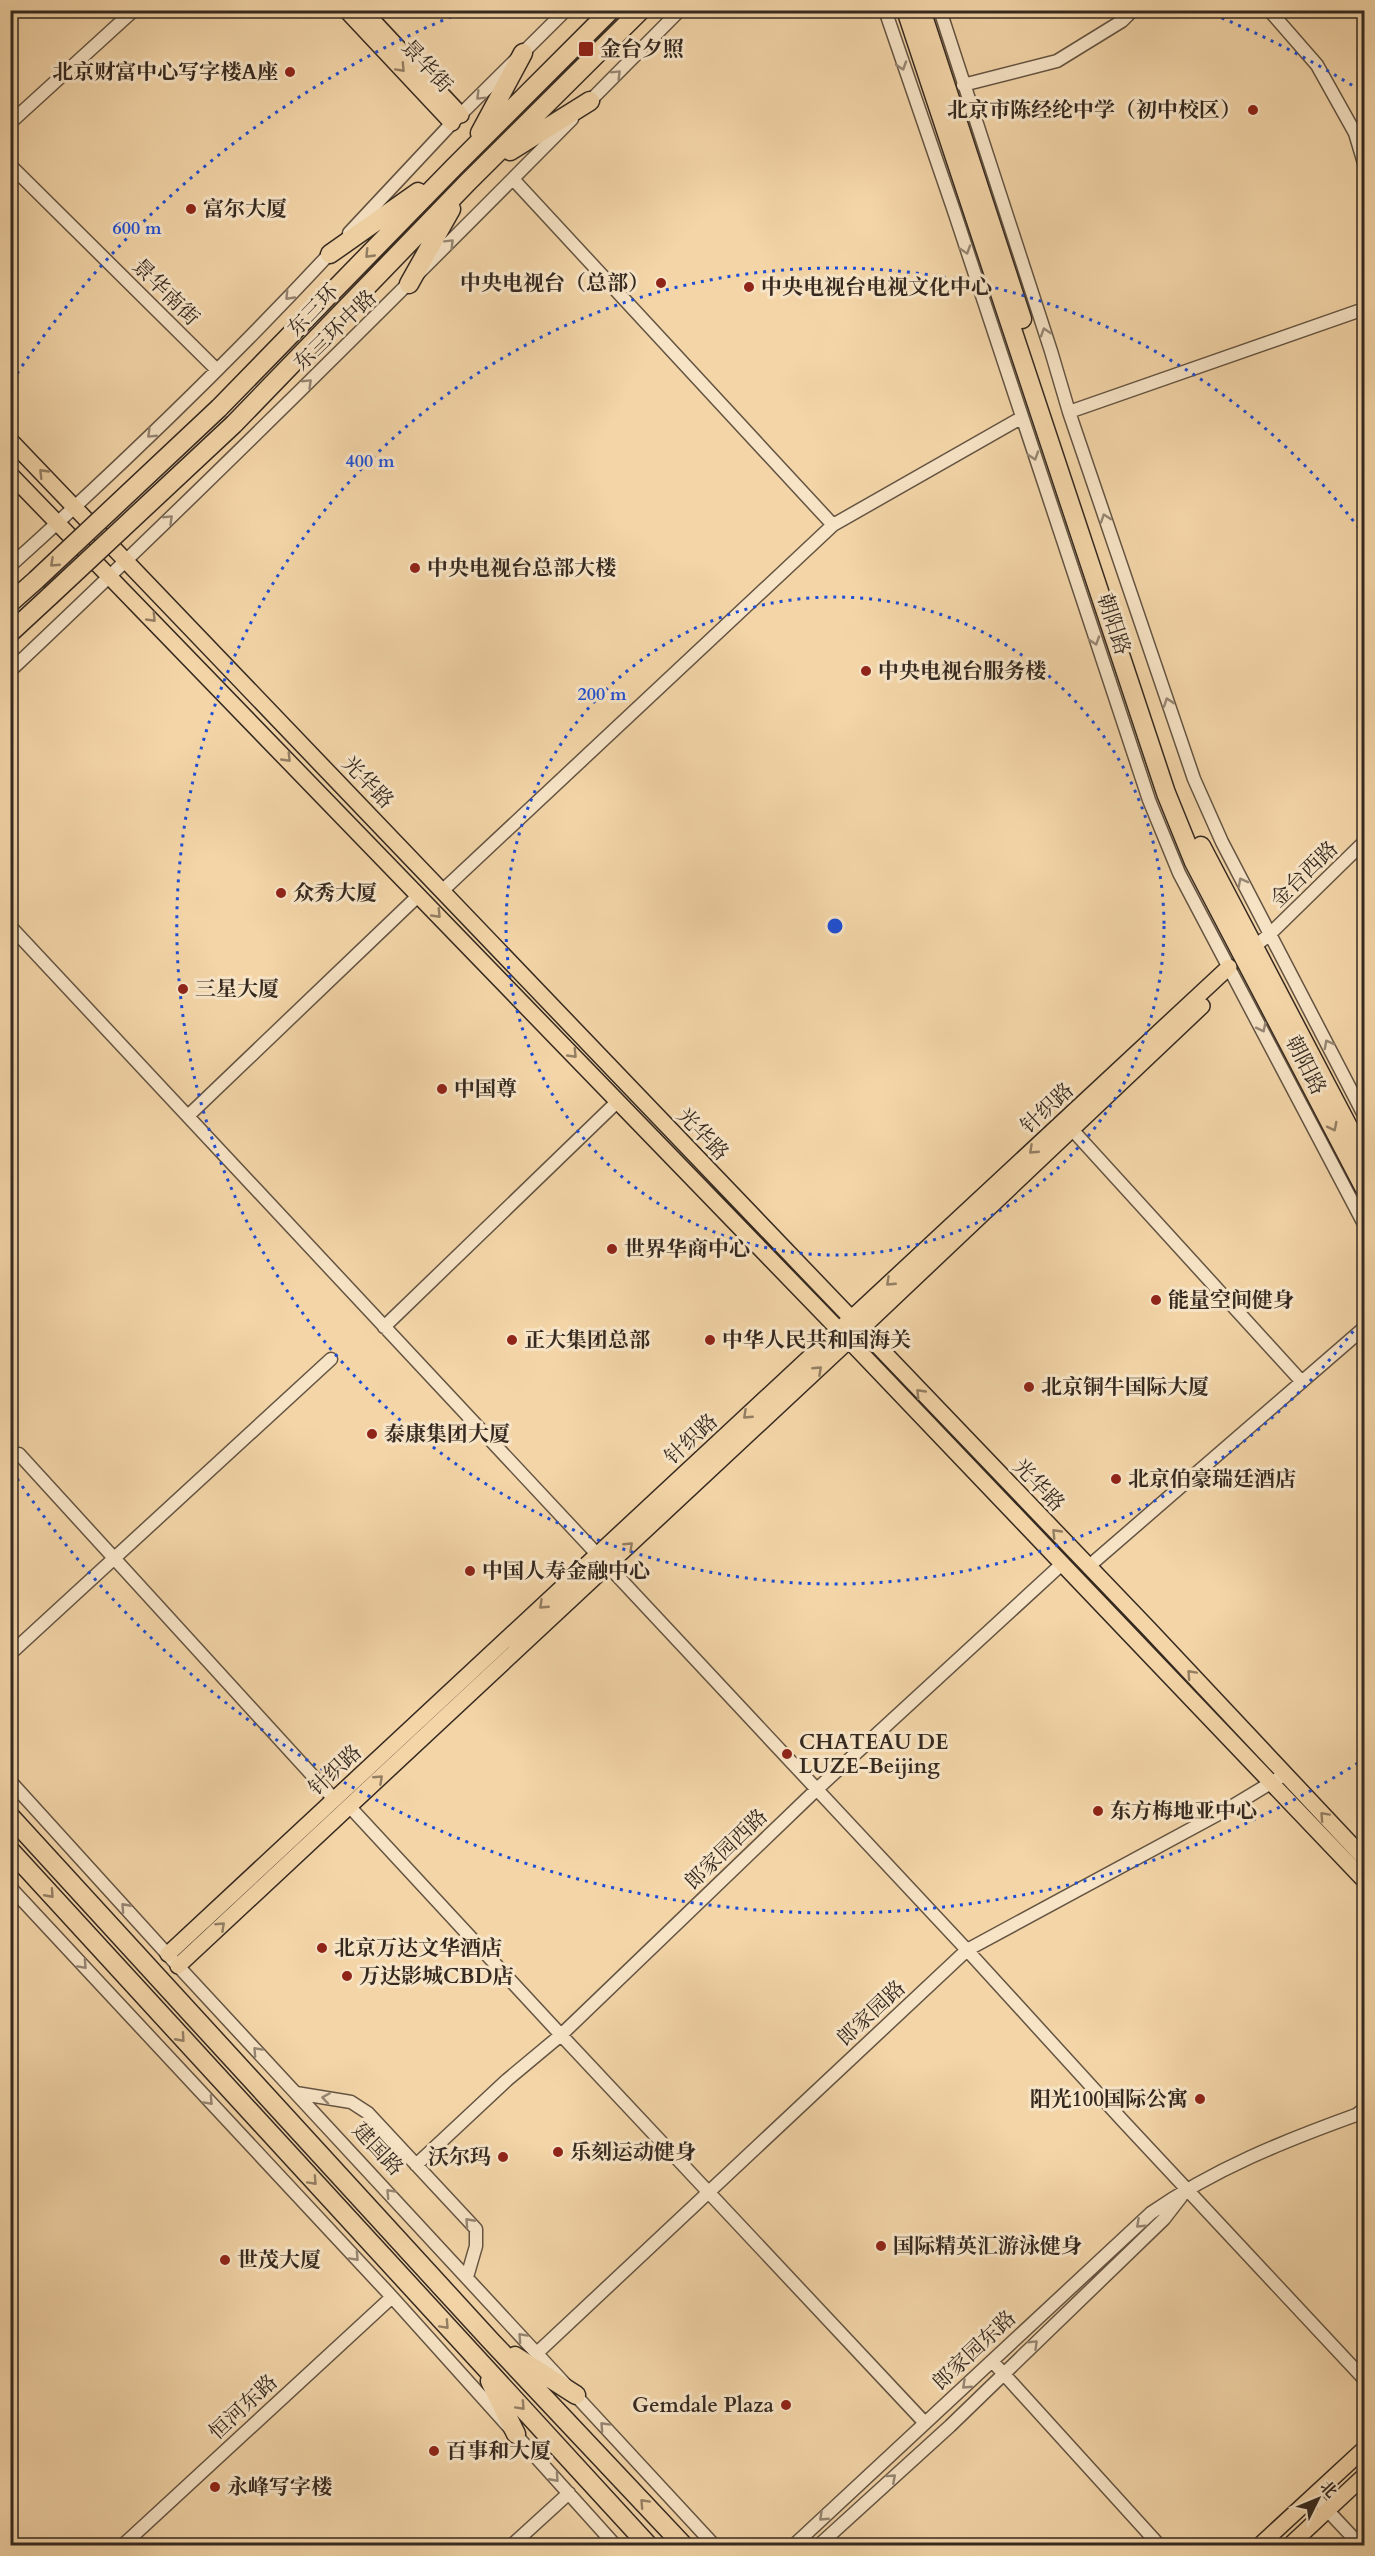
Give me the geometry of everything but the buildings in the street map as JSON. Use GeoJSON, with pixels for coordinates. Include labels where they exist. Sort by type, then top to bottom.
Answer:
{"type":"FeatureCollection","features":[{"type":"Feature","properties":{"kind":"highway","name":"东三环"},"geometry":{"type":"LineString","coordinates":[[10,603],[219,408],[611,10]]}},
{"type":"Feature","properties":{"kind":"highway","name":"东三环"},"geometry":{"type":"LineString","coordinates":[[10,633],[234,424],[468,182],[641,10]]}},
{"type":"Feature","properties":{"kind":"highway","name":"朝阳路"},"geometry":{"type":"LineString","coordinates":[[906,10],[1166,793],[1194,862],[1365,1156]]}},
{"type":"Feature","properties":{"kind":"highway","name":"朝阳路"},"geometry":{"type":"LineString","coordinates":[[921,10],[1176,788],[1249,955],[1365,1187]]}},
{"type":"Feature","properties":{"kind":"highway"},"geometry":{"type":"LineString","coordinates":[[469,152],[524,53]]}},
{"type":"Feature","properties":{"kind":"highway"},"geometry":{"type":"LineString","coordinates":[[483,167],[590,101]]}},
{"type":"Feature","properties":{"kind":"highway"},"geometry":{"type":"LineString","coordinates":[[330,254],[454,167]]}},
{"type":"Feature","properties":{"kind":"highway"},"geometry":{"type":"LineString","coordinates":[[409,284],[468,182]]}},
{"type":"Feature","properties":{"kind":"highway"},"geometry":{"type":"LineString","coordinates":[[10,1816],[490,2340],[684,2546]]}},
{"type":"Feature","properties":{"kind":"highway"},"geometry":{"type":"LineString","coordinates":[[10,1850],[650,2546]]}},
{"type":"Feature","properties":{"kind":"highway"},"geometry":{"type":"LineString","coordinates":[[490,2340],[576,2395]]}},
{"type":"Feature","properties":{"kind":"highway"},"geometry":{"type":"LineString","coordinates":[[481,2363],[516,2434]]}},
{"type":"Feature","properties":{"kind":"main road","name":"景华街"},"geometry":{"type":"LineString","coordinates":[[346,10],[457,119]]}},
{"type":"Feature","properties":{"kind":"main road","name":"景华街"},"geometry":{"type":"LineString","coordinates":[[363,10],[457,119]]}},
{"type":"Feature","properties":{"kind":"main road","name":"光华路"},"geometry":{"type":"LineString","coordinates":[[10,440],[128,560],[442,891],[1063,1563],[1278,1778],[1365,1858]]}},
{"type":"Feature","properties":{"kind":"main road","name":"光华路"},"geometry":{"type":"LineString","coordinates":[[10,474],[618,1101],[1088,1566],[1278,1778],[1365,1880]]}},
{"type":"Feature","properties":{"kind":"main road","name":"针织路"},"geometry":{"type":"LineString","coordinates":[[178,1966],[349,1806],[602,1561],[1232,971]]}},
{"type":"Feature","properties":{"kind":"main road","name":"针织路"},"geometry":{"type":"LineString","coordinates":[[168,1954],[334,1799],[602,1561]]}},
{"type":"Feature","properties":{"kind":"main road"},"geometry":{"type":"LineString","coordinates":[[1259,2546],[1365,2449]]}},
{"type":"Feature","properties":{"kind":"main road"},"geometry":{"type":"LineString","coordinates":[[1289,2546],[1365,2476]]}},
{"type":"Feature","properties":{"kind":"street"},"geometry":{"type":"LineString","coordinates":[[10,117],[127,10]]}},
{"type":"Feature","properties":{"kind":"street"},"geometry":{"type":"LineString","coordinates":[[10,123],[134,10]]}},
{"type":"Feature","properties":{"kind":"street"},"geometry":{"type":"LineString","coordinates":[[10,566],[76,507],[217,370],[457,119],[566,10]]}},
{"type":"Feature","properties":{"kind":"street","name":"东三环中路"},"geometry":{"type":"LineString","coordinates":[[10,670],[128,560],[409,284],[680,10]]}},
{"type":"Feature","properties":{"kind":"street","name":"朝阳路"},"geometry":{"type":"LineString","coordinates":[[885,10],[904,73],[954,211],[1149,800],[1179,873],[1365,1224]]}},
{"type":"Feature","properties":{"kind":"street","name":"朝阳路"},"geometry":{"type":"LineString","coordinates":[[940,10],[1069,412],[1194,779],[1221,842],[1365,1115]]}},
{"type":"Feature","properties":{"kind":"street"},"geometry":{"type":"LineString","coordinates":[[963,85],[1057,61],[1122,21],[1133,10]]}},
{"type":"Feature","properties":{"kind":"street"},"geometry":{"type":"LineString","coordinates":[[1269,10],[1317,65],[1355,133],[1365,164]]}},
{"type":"Feature","properties":{"kind":"street","name":"景华南街"},"geometry":{"type":"LineString","coordinates":[[10,165],[217,370]]}},
{"type":"Feature","properties":{"kind":"street"},"geometry":{"type":"LineString","coordinates":[[513,179],[833,525]]}},
{"type":"Feature","properties":{"kind":"street"},"geometry":{"type":"LineString","coordinates":[[1069,412],[1365,309]]}},
{"type":"Feature","properties":{"kind":"street"},"geometry":{"type":"LineString","coordinates":[[442,891],[833,525],[1021,418]]}},
{"type":"Feature","properties":{"kind":"street","name":"金台西路"},"geometry":{"type":"LineString","coordinates":[[1249,955],[1365,842]]}},
{"type":"Feature","properties":{"kind":"street"},"geometry":{"type":"LineString","coordinates":[[188,1116],[419,895]]}},
{"type":"Feature","properties":{"kind":"street"},"geometry":{"type":"LineString","coordinates":[[10,926],[1365,2379]]}},
{"type":"Feature","properties":{"kind":"street","name":"针织路"},"geometry":{"type":"LineString","coordinates":[[1232,971],[1249,955]]}},
{"type":"Feature","properties":{"kind":"street"},"geometry":{"type":"LineString","coordinates":[[384,1327],[618,1101]]}},
{"type":"Feature","properties":{"kind":"street"},"geometry":{"type":"LineString","coordinates":[[1068,1125],[1302,1382]]}},
{"type":"Feature","properties":{"kind":"street"},"geometry":{"type":"LineString","coordinates":[[1088,1566],[1365,1328]]}},
{"type":"Feature","properties":{"kind":"street"},"geometry":{"type":"LineString","coordinates":[[10,1654],[331,1359]]}},
{"type":"Feature","properties":{"kind":"street"},"geometry":{"type":"LineString","coordinates":[[19,1454],[334,1799]]}},
{"type":"Feature","properties":{"kind":"street","name":"郎家园西路"},"geometry":{"type":"LineString","coordinates":[[416,2165],[507,2080],[561,2035],[816,1790],[1063,1563]]}},
{"type":"Feature","properties":{"kind":"street","name":"郎家园路"},"geometry":{"type":"LineString","coordinates":[[537,2353],[967,1950],[1278,1778]]}},
{"type":"Feature","properties":{"kind":"street","name":"建国路"},"geometry":{"type":"LineString","coordinates":[[10,1781],[178,1966],[715,2546]]}},
{"type":"Feature","properties":{"kind":"street"},"geometry":{"type":"LineString","coordinates":[[349,1806],[925,2423]]}},
{"type":"Feature","properties":{"kind":"street"},"geometry":{"type":"LineString","coordinates":[[10,1887],[392,2297],[616,2546]]}},
{"type":"Feature","properties":{"kind":"street"},"geometry":{"type":"LineString","coordinates":[[296,2093],[351,2102],[368,2113],[476,2229],[476,2246],[466,2277]]}},
{"type":"Feature","properties":{"kind":"street","name":"郎家园东路"},"geometry":{"type":"LineString","coordinates":[[793,2546],[1151,2213],[1186,2189],[1288,2139],[1356,2115],[1365,2109]]}},
{"type":"Feature","properties":{"kind":"street","name":"郎家园东路"},"geometry":{"type":"LineString","coordinates":[[818,2546],[1003,2374],[1164,2219],[1186,2189]]}},
{"type":"Feature","properties":{"kind":"street","name":"恒河东路"},"geometry":{"type":"LineString","coordinates":[[122,2546],[392,2297]]}},
{"type":"Feature","properties":{"kind":"street"},"geometry":{"type":"LineString","coordinates":[[992,2361],[1160,2546]]}},
{"type":"Feature","properties":{"kind":"street"},"geometry":{"type":"LineString","coordinates":[[511,2546],[569,2493]]}},
{"type":"Feature","properties":{"kind":"street"},"geometry":{"type":"LineString","coordinates":[[1314,2496],[1361,2546]]}},
{"type":"Feature","properties":{"kind":"place","name":"金台夕照"},"geometry":{"type":"Point","coordinates":[586,49]}},
{"type":"Feature","properties":{"kind":"place","name":"北京财富中心写字楼A座"},"geometry":{"type":"Point","coordinates":[290,72]}},
{"type":"Feature","properties":{"kind":"place","name":"北京市陈经纶中学（初中校区）"},"geometry":{"type":"Point","coordinates":[1253,110]}},
{"type":"Feature","properties":{"kind":"place","name":"富尔大厦"},"geometry":{"type":"Point","coordinates":[191,209]}},
{"type":"Feature","properties":{"kind":"place","name":"中央电视台（总部）"},"geometry":{"type":"Point","coordinates":[661,283]}},
{"type":"Feature","properties":{"kind":"place","name":"中央电视台电视文化中心"},"geometry":{"type":"Point","coordinates":[749,287]}},
{"type":"Feature","properties":{"kind":"place","name":"中央电视台总部大楼"},"geometry":{"type":"Point","coordinates":[415,568]}},
{"type":"Feature","properties":{"kind":"place","name":"中央电视台服务楼"},"geometry":{"type":"Point","coordinates":[866,671]}},
{"type":"Feature","properties":{"kind":"place","name":"众秀大厦"},"geometry":{"type":"Point","coordinates":[281,893]}},
{"type":"Feature","properties":{"kind":"place","name":"三星大厦"},"geometry":{"type":"Point","coordinates":[183,989]}},
{"type":"Feature","properties":{"kind":"place","name":"中国尊"},"geometry":{"type":"Point","coordinates":[442,1089]}},
{"type":"Feature","properties":{"kind":"place","name":"世界华商中心"},"geometry":{"type":"Point","coordinates":[612,1249]}},
{"type":"Feature","properties":{"kind":"place","name":"能量空间健身"},"geometry":{"type":"Point","coordinates":[1156,1300]}},
{"type":"Feature","properties":{"kind":"place","name":"正大集团总部"},"geometry":{"type":"Point","coordinates":[512,1340]}},
{"type":"Feature","properties":{"kind":"place","name":"中华人民共和国海关"},"geometry":{"type":"Point","coordinates":[710,1340]}},
{"type":"Feature","properties":{"kind":"place","name":"北京铜牛国际大厦"},"geometry":{"type":"Point","coordinates":[1029,1387]}},
{"type":"Feature","properties":{"kind":"place","name":"泰康集团大厦"},"geometry":{"type":"Point","coordinates":[372,1434]}},
{"type":"Feature","properties":{"kind":"place","name":"北京伯豪瑞廷酒店"},"geometry":{"type":"Point","coordinates":[1116,1479]}},
{"type":"Feature","properties":{"kind":"place","name":"中国人寿金融中心"},"geometry":{"type":"Point","coordinates":[470,1571]}},
{"type":"Feature","properties":{"kind":"place","name":"CHATEAU DE LUZE-Beijing"},"geometry":{"type":"Point","coordinates":[787,1754]}},
{"type":"Feature","properties":{"kind":"place","name":"东方梅地亚中心"},"geometry":{"type":"Point","coordinates":[1098,1811]}},
{"type":"Feature","properties":{"kind":"place","name":"北京万达文华酒店"},"geometry":{"type":"Point","coordinates":[322,1948]}},
{"type":"Feature","properties":{"kind":"place","name":"万达影城CBD店"},"geometry":{"type":"Point","coordinates":[347,1976]}},
{"type":"Feature","properties":{"kind":"place","name":"阳光100国际公寓"},"geometry":{"type":"Point","coordinates":[1200,2099]}},
{"type":"Feature","properties":{"kind":"place","name":"乐刻运动健身"},"geometry":{"type":"Point","coordinates":[558,2152]}},
{"type":"Feature","properties":{"kind":"place","name":"沃尔玛"},"geometry":{"type":"Point","coordinates":[503,2157]}},
{"type":"Feature","properties":{"kind":"place","name":"国际精英汇游泳健身"},"geometry":{"type":"Point","coordinates":[881,2246]}},
{"type":"Feature","properties":{"kind":"place","name":"世茂大厦"},"geometry":{"type":"Point","coordinates":[225,2260]}},
{"type":"Feature","properties":{"kind":"place","name":"Gemdale Plaza"},"geometry":{"type":"Point","coordinates":[786,2405]}},
{"type":"Feature","properties":{"kind":"place","name":"百事和大厦"},"geometry":{"type":"Point","coordinates":[434,2451]}},
{"type":"Feature","properties":{"kind":"place","name":"永峰写字楼"},"geometry":{"type":"Point","coordinates":[215,2487]}}]}
